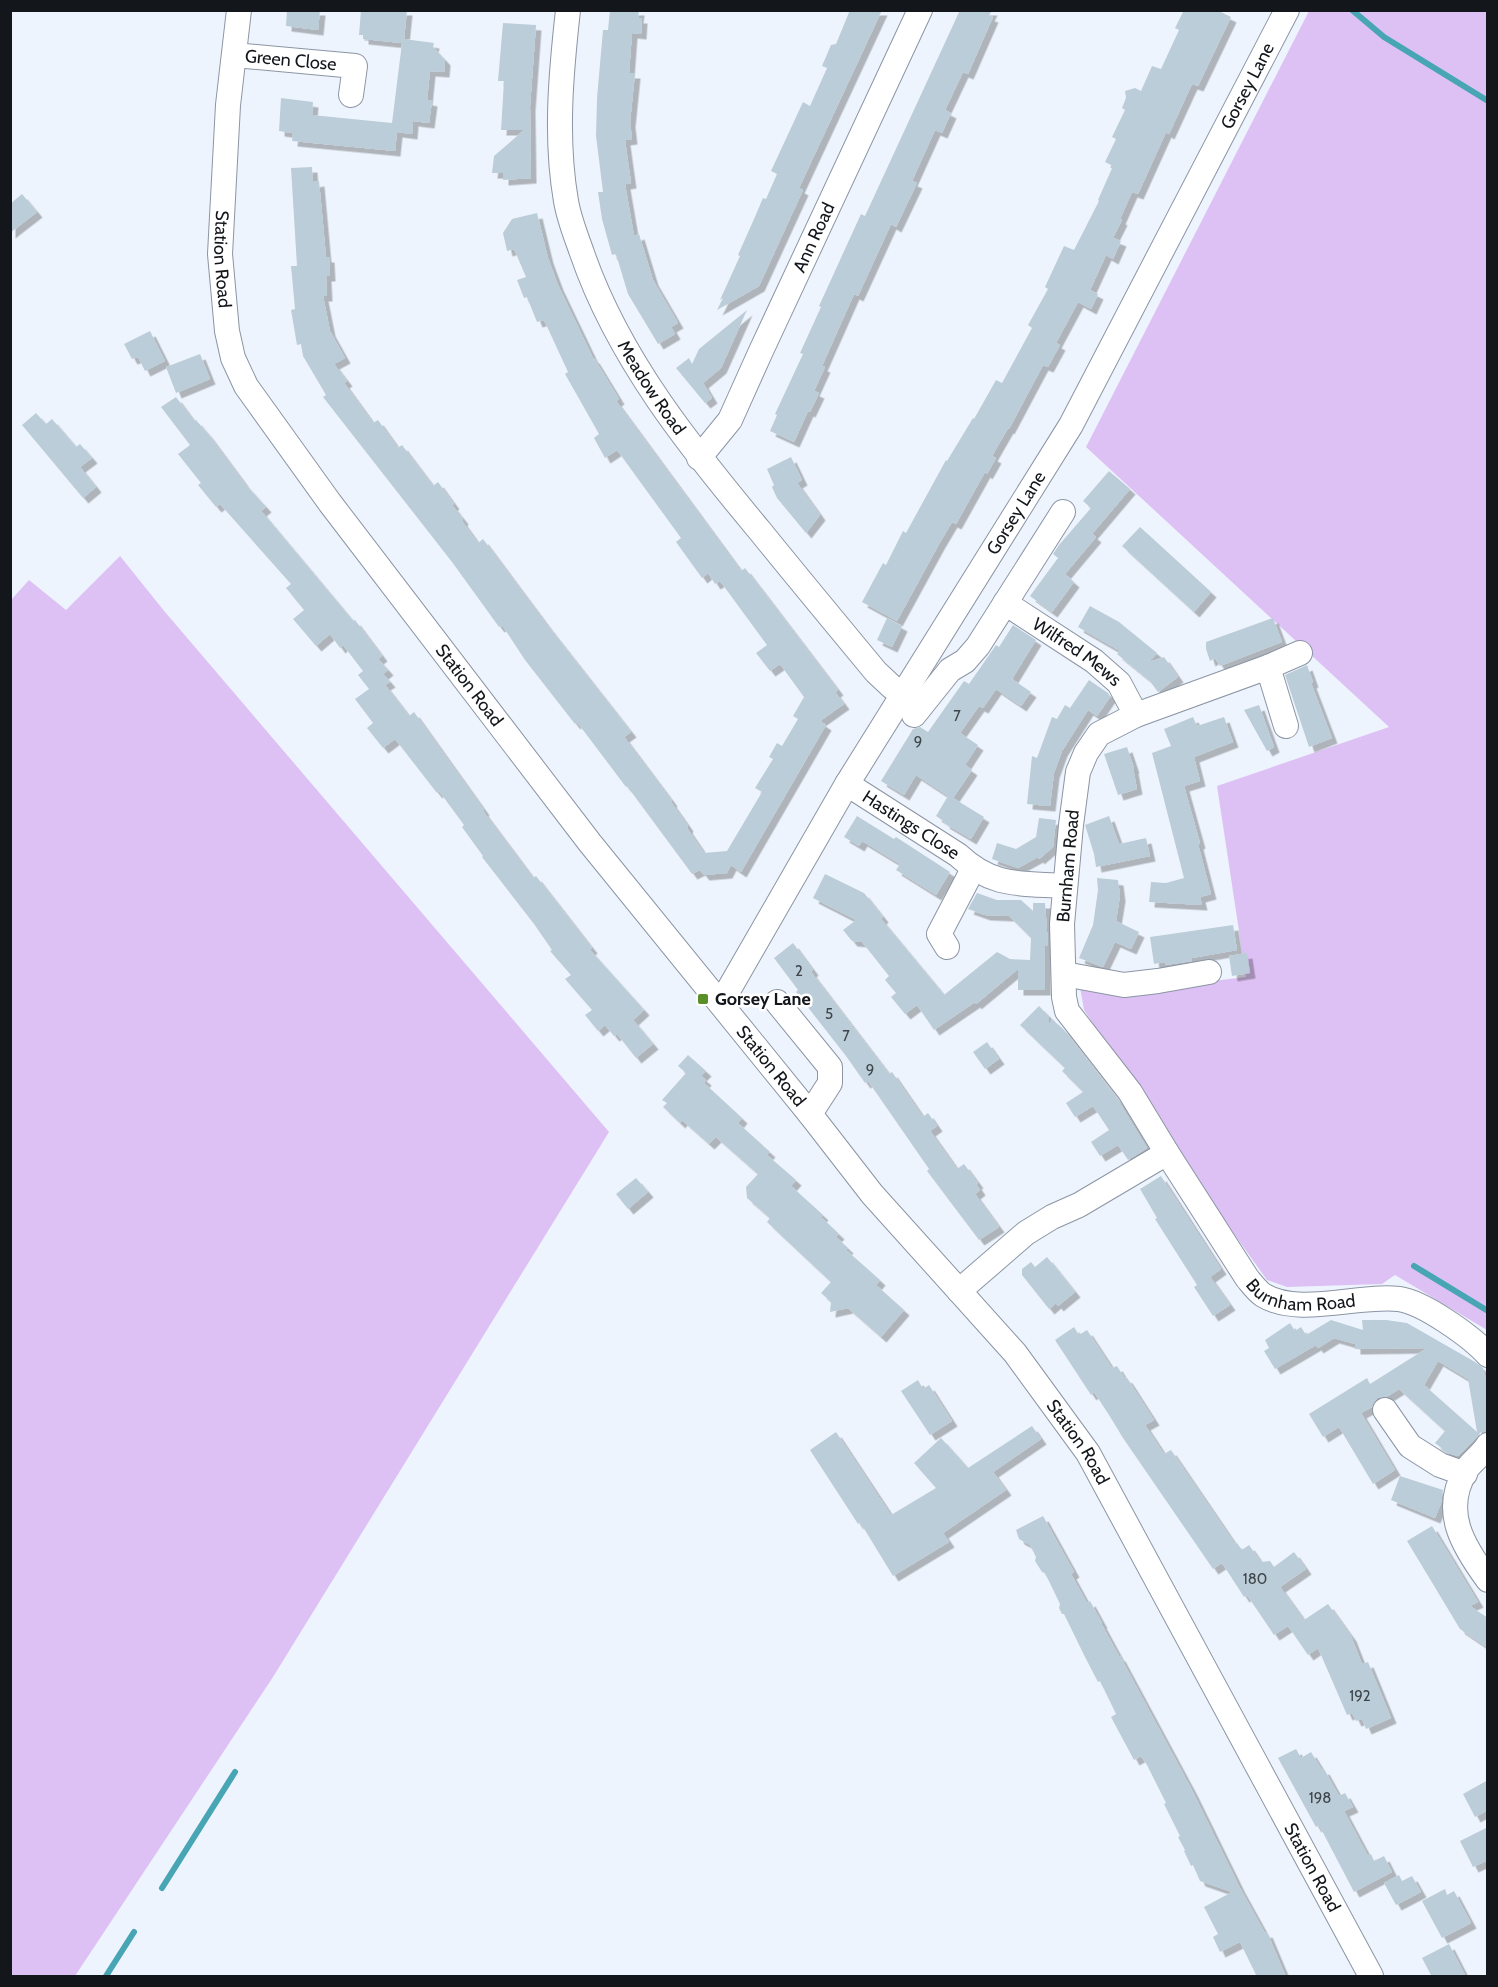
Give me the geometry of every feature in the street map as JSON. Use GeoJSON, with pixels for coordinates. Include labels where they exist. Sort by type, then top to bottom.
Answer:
{"type":"FeatureCollection","features":[{"type":"Feature","properties":{"kind":"street","name":"Station Road"},"geometry":{"type":"LineString","coordinates":[[239,10],[228,105],[220,254],[226,331],[233,358],[246,386],[463,679],[590,843],[721,1003],[872,1194],[1015,1353],[1088,1453],[1371,1977]]}},
{"type":"Feature","properties":{"kind":"street","name":"Meadow Road"},"geometry":{"type":"LineString","coordinates":[[568,10],[560,110],[561,166],[566,203],[594,288],[612,324],[646,381],[699,458],[876,672],[902,694]]}},
{"type":"Feature","properties":{"kind":"street","name":"Ann Road"},"geometry":{"type":"LineString","coordinates":[[699,458],[730,420],[920,10]]}},
{"type":"Feature","properties":{"kind":"street","name":"Gorsey Lane"},"geometry":{"type":"LineString","coordinates":[[721,1003],[847,784],[1071,425],[1287,10]]}},
{"type":"Feature","properties":{"kind":"street","name":"Green Close"},"geometry":{"type":"LineString","coordinates":[[234,55],[355,66],[351,95]]}},
{"type":"Feature","properties":{"kind":"street"},"geometry":{"type":"LineString","coordinates":[[914,716],[950,670],[965,661],[978,646],[1063,512]]}},
{"type":"Feature","properties":{"kind":"street","name":"Wilfred Mews"},"geometry":{"type":"LineString","coordinates":[[1005,603],[1094,661],[1119,683],[1136,715]]}},
{"type":"Feature","properties":{"kind":"street","name":"Burnham Road"},"geometry":{"type":"LineString","coordinates":[[1300,653],[1268,668],[1136,715],[1100,734],[1086,753],[1078,772],[1062,924],[1067,1011],[1130,1092],[1247,1278],[1262,1295],[1293,1305],[1401,1299],[1428,1309],[1488,1355]]}},
{"type":"Feature","properties":{"kind":"street"},"geometry":{"type":"LineString","coordinates":[[1268,668],[1286,726]]}},
{"type":"Feature","properties":{"kind":"street","name":"Hastings Close"},"geometry":{"type":"LineString","coordinates":[[847,784],[958,855],[973,869],[994,879],[1065,886]]}},
{"type":"Feature","properties":{"kind":"street","name":"Hastings Close"},"geometry":{"type":"LineString","coordinates":[[948,947],[939,934],[973,869]]}},
{"type":"Feature","properties":{"kind":"street"},"geometry":{"type":"LineString","coordinates":[[1064,974],[1124,985],[1209,972]]}},
{"type":"Feature","properties":{"kind":"street"},"geometry":{"type":"LineString","coordinates":[[777,1002],[830,1067],[830,1083],[810,1114]]}},
{"type":"Feature","properties":{"kind":"street"},"geometry":{"type":"LineString","coordinates":[[959,1291],[1026,1233],[1167,1154]]}},
{"type":"Feature","properties":{"kind":"street"},"geometry":{"type":"LineString","coordinates":[[1385,1410],[1410,1446],[1440,1466],[1465,1474]]}},
{"type":"Feature","properties":{"kind":"street"},"geometry":{"type":"LineString","coordinates":[[1488,1445],[1467,1469],[1458,1490],[1455,1515],[1461,1537],[1488,1580]]}},
{"type":"Feature","properties":{"kind":"shaded area"},"geometry":{"type":"Polygon","coordinates":[[[1309,11],[1487,11],[1487,1330],[1395,1275],[1382,1284],[1287,1287],[1267,1280],[1199,1185],[1084,1010],[1080,987],[1204,982],[1246,977],[1217,786],[1389,727],[1086,447],[1309,11]]]}},
{"type":"Feature","properties":{"kind":"shaded area"},"geometry":{"type":"Polygon","coordinates":[[[120,556],[165,612],[609,1132],[273,1677],[75,1976],[11,1976],[11,600],[29,580],[66,610],[120,556]]]}},
{"type":"Feature","properties":{"kind":"building"},"geometry":{"type":"Polygon","coordinates":[[[287,10],[320,10],[318,30],[286,26],[287,10]]]}},
{"type":"Feature","properties":{"kind":"building"},"geometry":{"type":"Polygon","coordinates":[[[361,10],[407,10],[404,39],[434,43],[433,47],[445,60],[444,72],[430,71],[427,100],[432,101],[429,123],[413,121],[412,134],[397,132],[395,151],[292,141],[293,133],[279,131],[281,98],[313,102],[312,115],[392,123],[402,43],[363,39],[363,35],[359,35],[361,10]]]}},
{"type":"Feature","properties":{"kind":"building"},"geometry":{"type":"Polygon","coordinates":[[[610,10],[639,10],[638,18],[642,18],[641,34],[632,33],[629,73],[635,73],[630,122],[632,139],[625,140],[631,183],[625,184],[634,236],[639,234],[653,280],[678,323],[671,327],[675,334],[658,344],[628,294],[616,254],[612,255],[602,219],[598,192],[603,192],[596,136],[597,98],[603,30],[608,30],[610,10]]]}},
{"type":"Feature","properties":{"kind":"building"},"geometry":{"type":"Polygon","coordinates":[[[850,10],[882,10],[799,188],[803,190],[759,286],[717,310],[763,198],[766,199],[777,174],[771,171],[803,102],[810,106],[827,68],[822,66],[831,45],[836,44],[850,10]]]}},
{"type":"Feature","properties":{"kind":"building"},"geometry":{"type":"Polygon","coordinates":[[[960,10],[992,10],[989,16],[993,17],[968,74],[963,72],[945,110],[951,113],[942,133],[935,130],[912,181],[917,183],[896,227],[891,224],[858,296],[854,294],[822,366],[825,367],[814,391],[819,393],[794,442],[770,431],[777,415],[775,414],[803,354],[800,353],[821,307],[819,306],[861,214],[865,216],[960,10]]]}},
{"type":"Feature","properties":{"kind":"building"},"geometry":{"type":"Polygon","coordinates":[[[1184,10],[1217,10],[1231,17],[1198,86],[1192,84],[1169,134],[1166,132],[1138,194],[1132,192],[1113,238],[1121,241],[1113,259],[1106,255],[1090,290],[1098,294],[1091,309],[1078,302],[1056,343],[1060,345],[1048,367],[1043,365],[992,456],[996,458],[987,474],[985,472],[956,524],[952,522],[897,621],[862,602],[883,563],[886,565],[903,531],[906,533],[946,460],[974,419],[996,380],[1002,383],[1032,328],[1028,325],[1048,289],[1045,287],[1064,246],[1074,250],[1099,201],[1113,166],[1105,162],[1116,139],[1112,137],[1125,110],[1122,108],[1126,98],[1125,91],[1135,88],[1141,91],[1152,66],[1161,69],[1179,30],[1175,28],[1184,10]]]}},
{"type":"Feature","properties":{"kind":"building"},"geometry":{"type":"Polygon","coordinates":[[[503,23],[536,25],[530,106],[531,178],[503,180],[503,173],[492,173],[494,156],[524,130],[501,130],[504,81],[498,81],[503,23]]]}},
{"type":"Feature","properties":{"kind":"building"},"geometry":{"type":"Polygon","coordinates":[[[312,167],[313,182],[319,181],[326,257],[329,257],[330,276],[326,276],[327,296],[323,296],[330,331],[345,358],[334,364],[347,381],[344,383],[373,423],[378,420],[398,448],[402,445],[433,486],[438,482],[478,543],[483,539],[631,732],[624,737],[672,801],[704,853],[727,851],[762,792],[755,788],[773,759],[769,757],[777,743],[782,746],[798,719],[793,716],[804,697],[780,664],[770,671],[756,653],[767,645],[720,581],[715,584],[708,573],[702,578],[676,542],[681,538],[617,450],[605,458],[594,438],[599,434],[565,374],[568,372],[544,320],[537,322],[527,297],[524,298],[517,280],[526,277],[514,249],[507,251],[503,233],[512,219],[537,213],[548,258],[558,285],[593,358],[619,399],[616,401],[741,571],[745,568],[838,690],[835,692],[844,704],[820,721],[826,725],[741,872],[731,865],[727,873],[704,875],[700,870],[692,874],[627,786],[525,660],[502,625],[499,627],[452,562],[323,397],[326,395],[303,356],[301,344],[297,345],[291,310],[295,309],[291,266],[297,266],[291,168],[312,167]]]}},
{"type":"Feature","properties":{"kind":"building"},"geometry":{"type":"Polygon","coordinates":[[[22,194],[37,212],[10,233],[10,204],[22,194]]]}},
{"type":"Feature","properties":{"kind":"building"},"geometry":{"type":"Polygon","coordinates":[[[747,310],[721,368],[703,383],[712,398],[705,403],[676,368],[689,358],[692,364],[699,349],[747,310]]]}},
{"type":"Feature","properties":{"kind":"building"},"geometry":{"type":"Polygon","coordinates":[[[150,331],[165,361],[145,371],[138,357],[132,359],[124,344],[150,331]]]}},
{"type":"Feature","properties":{"kind":"building"},"geometry":{"type":"Polygon","coordinates":[[[200,354],[210,379],[176,393],[166,367],[200,354]]]}},
{"type":"Feature","properties":{"kind":"building"},"geometry":{"type":"Polygon","coordinates":[[[176,397],[266,507],[261,511],[353,621],[355,620],[382,656],[378,659],[388,670],[383,674],[390,682],[385,685],[409,716],[414,712],[533,878],[536,876],[592,948],[590,950],[644,1010],[633,1020],[653,1044],[636,1058],[617,1034],[614,1036],[605,1025],[598,1031],[585,1015],[592,1010],[565,979],[571,975],[550,951],[552,950],[534,924],[482,857],[462,827],[464,825],[439,791],[437,793],[395,739],[383,748],[367,728],[373,723],[355,699],[369,689],[358,675],[363,671],[343,645],[340,648],[330,634],[316,646],[293,619],[304,610],[286,588],[291,584],[220,504],[216,507],[198,485],[201,483],[178,454],[190,445],[161,407],[176,397]]]}},
{"type":"Feature","properties":{"kind":"building"},"geometry":{"type":"Polygon","coordinates":[[[36,413],[46,424],[52,419],[76,447],[80,444],[92,458],[80,467],[96,487],[83,498],[22,425],[36,413]]]}},
{"type":"Feature","properties":{"kind":"building"},"geometry":{"type":"Polygon","coordinates":[[[791,457],[802,480],[797,483],[820,515],[806,533],[777,498],[767,469],[791,457]]]}},
{"type":"Feature","properties":{"kind":"building"},"geometry":{"type":"Polygon","coordinates":[[[1109,471],[1130,489],[1092,534],[1096,537],[1065,574],[1074,582],[1052,612],[1030,596],[1058,558],[1053,554],[1059,545],[1091,508],[1083,501],[1109,471]]]}},
{"type":"Feature","properties":{"kind":"building"},"geometry":{"type":"Polygon","coordinates":[[[1140,527],[1211,592],[1194,612],[1122,546],[1140,527]]]}},
{"type":"Feature","properties":{"kind":"building"},"geometry":{"type":"Polygon","coordinates":[[[1090,606],[1119,622],[1157,653],[1149,662],[1164,657],[1178,677],[1158,692],[1149,680],[1117,654],[1120,651],[1078,627],[1090,606]]]}},
{"type":"Feature","properties":{"kind":"building"},"geometry":{"type":"Polygon","coordinates":[[[887,618],[902,626],[892,647],[877,640],[887,618]]]}},
{"type":"Feature","properties":{"kind":"building"},"geometry":{"type":"Polygon","coordinates":[[[1273,618],[1282,642],[1220,666],[1215,658],[1210,661],[1206,642],[1273,618]]]}},
{"type":"Feature","properties":{"kind":"building"},"geometry":{"type":"Polygon","coordinates":[[[1013,625],[1036,640],[1012,679],[1031,692],[1021,706],[996,689],[983,708],[979,706],[960,733],[978,745],[965,765],[972,770],[953,798],[984,817],[971,839],[936,816],[948,796],[916,775],[904,795],[881,781],[913,729],[920,727],[928,732],[964,681],[969,684],[996,645],[999,647],[1013,625]]]}},
{"type":"Feature","properties":{"kind":"building"},"geometry":{"type":"Polygon","coordinates":[[[1307,665],[1313,682],[1311,683],[1332,738],[1309,747],[1285,675],[1307,665]]]}},
{"type":"Feature","properties":{"kind":"building"},"geometry":{"type":"Polygon","coordinates":[[[1089,680],[1108,693],[1110,697],[1097,716],[1088,710],[1062,751],[1054,773],[1050,806],[1027,804],[1032,756],[1037,758],[1052,717],[1057,719],[1065,705],[1070,708],[1089,680]]]}},
{"type":"Feature","properties":{"kind":"building"},"geometry":{"type":"Polygon","coordinates":[[[1259,705],[1274,747],[1267,751],[1244,710],[1259,705]]]}},
{"type":"Feature","properties":{"kind":"building"},"geometry":{"type":"Polygon","coordinates":[[[1193,717],[1197,726],[1224,717],[1233,742],[1194,757],[1200,781],[1184,786],[1211,894],[1200,897],[1202,905],[1149,902],[1151,882],[1166,883],[1184,878],[1152,753],[1171,746],[1164,729],[1193,717]]]}},
{"type":"Feature","properties":{"kind":"building"},"geometry":{"type":"Polygon","coordinates":[[[1127,747],[1134,768],[1137,789],[1118,795],[1104,754],[1127,747]]]}},
{"type":"Feature","properties":{"kind":"building"},"geometry":{"type":"Polygon","coordinates":[[[857,816],[894,839],[896,837],[950,872],[936,895],[896,870],[900,864],[862,841],[859,846],[844,837],[857,816]]]}},
{"type":"Feature","properties":{"kind":"building"},"geometry":{"type":"Polygon","coordinates":[[[1109,816],[1119,844],[1146,838],[1150,856],[1096,867],[1085,825],[1109,816]]]}},
{"type":"Feature","properties":{"kind":"building"},"geometry":{"type":"Polygon","coordinates":[[[1039,818],[1056,820],[1053,847],[1039,859],[1038,857],[1018,868],[992,859],[997,843],[1016,849],[1036,837],[1039,818]]]}},
{"type":"Feature","properties":{"kind":"building"},"geometry":{"type":"Polygon","coordinates":[[[825,874],[864,893],[883,917],[881,919],[944,995],[997,952],[1010,959],[1030,960],[1031,938],[1009,916],[985,915],[968,909],[977,893],[997,900],[1021,900],[1033,911],[1033,903],[1045,903],[1048,946],[1045,946],[1045,990],[1018,990],[1018,969],[976,1004],[975,1002],[934,1030],[917,1005],[905,1014],[891,997],[896,993],[885,980],[889,976],[862,942],[852,941],[843,930],[856,920],[813,898],[825,874]]]}},
{"type":"Feature","properties":{"kind":"building"},"geometry":{"type":"Polygon","coordinates":[[[1097,878],[1118,880],[1120,896],[1116,921],[1139,932],[1131,949],[1115,942],[1103,967],[1079,958],[1093,925],[1098,890],[1097,878]]]}},
{"type":"Feature","properties":{"kind":"building"},"geometry":{"type":"Polygon","coordinates":[[[1233,925],[1237,950],[1192,958],[1192,961],[1165,965],[1165,962],[1154,964],[1150,937],[1233,925]]]}},
{"type":"Feature","properties":{"kind":"building"},"geometry":{"type":"Polygon","coordinates":[[[793,943],[813,970],[811,972],[889,1074],[892,1072],[923,1117],[928,1113],[937,1126],[930,1131],[957,1169],[964,1164],[978,1183],[976,1184],[980,1190],[975,1194],[999,1227],[979,1240],[927,1171],[929,1169],[868,1081],[865,1083],[796,992],[798,990],[774,958],[793,943]]]}},
{"type":"Feature","properties":{"kind":"building"},"geometry":{"type":"Polygon","coordinates":[[[1247,953],[1250,973],[1232,976],[1229,956],[1247,953]]]}},
{"type":"Feature","properties":{"kind":"building"},"geometry":{"type":"Polygon","coordinates":[[[1039,1006],[1049,1016],[1049,1025],[1052,1019],[1064,1030],[1118,1100],[1147,1148],[1128,1160],[1118,1145],[1100,1156],[1091,1142],[1109,1130],[1093,1106],[1075,1117],[1066,1103],[1083,1092],[1062,1071],[1065,1068],[1020,1025],[1039,1006]]]}},
{"type":"Feature","properties":{"kind":"building"},"geometry":{"type":"Polygon","coordinates":[[[987,1042],[999,1059],[985,1069],[973,1052],[987,1042]]]}},
{"type":"Feature","properties":{"kind":"building"},"geometry":{"type":"Polygon","coordinates":[[[688,1055],[706,1071],[701,1076],[706,1080],[704,1083],[742,1118],[738,1123],[770,1152],[767,1155],[796,1180],[791,1186],[823,1215],[821,1217],[839,1234],[836,1237],[848,1248],[846,1250],[880,1280],[876,1285],[904,1310],[881,1337],[848,1308],[830,1312],[831,1302],[821,1293],[831,1282],[767,1222],[770,1218],[747,1198],[746,1187],[758,1174],[716,1137],[709,1144],[682,1120],[680,1123],[663,1107],[667,1103],[662,1100],[686,1073],[678,1066],[688,1055]]]}},
{"type":"Feature","properties":{"kind":"building"},"geometry":{"type":"Polygon","coordinates":[[[1161,1176],[1221,1269],[1210,1277],[1230,1305],[1213,1316],[1194,1287],[1197,1285],[1155,1219],[1157,1218],[1140,1189],[1161,1176]]]}},
{"type":"Feature","properties":{"kind":"building"},"geometry":{"type":"Polygon","coordinates":[[[636,1178],[648,1192],[628,1209],[616,1194],[636,1178]]]}},
{"type":"Feature","properties":{"kind":"building"},"geometry":{"type":"Polygon","coordinates":[[[1047,1257],[1075,1292],[1058,1306],[1056,1303],[1049,1309],[1022,1275],[1022,1269],[1031,1262],[1035,1267],[1047,1257]]]}},
{"type":"Feature","properties":{"kind":"building"},"geometry":{"type":"Polygon","coordinates":[[[1331,1320],[1363,1330],[1362,1320],[1407,1323],[1483,1368],[1488,1387],[1488,1431],[1481,1432],[1458,1456],[1448,1453],[1435,1443],[1445,1431],[1399,1389],[1388,1396],[1377,1398],[1372,1407],[1361,1413],[1395,1470],[1373,1484],[1339,1427],[1323,1437],[1309,1414],[1367,1378],[1370,1384],[1427,1348],[1355,1349],[1355,1344],[1334,1338],[1318,1348],[1316,1345],[1275,1369],[1264,1351],[1269,1348],[1265,1340],[1290,1323],[1295,1331],[1301,1327],[1306,1335],[1331,1320]],[[1438,1361],[1424,1385],[1477,1432],[1468,1379],[1438,1361]]]}},
{"type":"Feature","properties":{"kind":"building"},"geometry":{"type":"Polygon","coordinates":[[[1074,1327],[1079,1335],[1087,1330],[1112,1368],[1117,1366],[1127,1378],[1154,1420],[1145,1425],[1164,1454],[1171,1450],[1235,1544],[1237,1543],[1242,1550],[1249,1545],[1261,1562],[1270,1561],[1274,1567],[1294,1552],[1306,1569],[1280,1587],[1304,1620],[1328,1604],[1351,1636],[1362,1664],[1368,1662],[1391,1718],[1366,1729],[1362,1719],[1356,1721],[1352,1713],[1347,1715],[1318,1648],[1308,1655],[1288,1626],[1274,1635],[1247,1595],[1244,1597],[1222,1563],[1213,1569],[1094,1392],[1091,1395],[1055,1340],[1074,1327]]]}},
{"type":"Feature","properties":{"kind":"building"},"geometry":{"type":"Polygon","coordinates":[[[918,1380],[923,1389],[929,1385],[952,1421],[930,1435],[901,1391],[918,1380]]]}},
{"type":"Feature","properties":{"kind":"building"},"geometry":{"type":"Polygon","coordinates":[[[1032,1426],[1041,1439],[993,1472],[1006,1490],[943,1533],[949,1542],[893,1576],[860,1522],[858,1524],[810,1450],[836,1432],[891,1515],[936,1488],[914,1463],[941,1438],[968,1468],[1032,1426]]]}},
{"type":"Feature","properties":{"kind":"building"},"geometry":{"type":"Polygon","coordinates":[[[1400,1476],[1443,1490],[1435,1518],[1391,1500],[1400,1476]]]}},
{"type":"Feature","properties":{"kind":"building"},"geometry":{"type":"Polygon","coordinates":[[[1043,1516],[1074,1572],[1071,1574],[1087,1603],[1090,1601],[1192,1790],[1240,1888],[1265,1933],[1267,1932],[1286,1977],[1257,1977],[1240,1942],[1220,1952],[1213,1937],[1218,1934],[1204,1907],[1232,1892],[1200,1881],[1184,1851],[1178,1837],[1180,1836],[1164,1804],[1166,1803],[1147,1765],[1141,1756],[1134,1760],[1111,1717],[1116,1714],[1062,1614],[1060,1604],[1045,1573],[1035,1561],[1036,1557],[1030,1545],[1019,1539],[1016,1530],[1043,1516]]]}},
{"type":"Feature","properties":{"kind":"building"},"geometry":{"type":"Polygon","coordinates":[[[1432,1526],[1478,1602],[1470,1606],[1488,1618],[1488,1648],[1460,1629],[1407,1541],[1432,1526]]]}},
{"type":"Feature","properties":{"kind":"building"},"geometry":{"type":"Polygon","coordinates":[[[1296,1749],[1301,1758],[1311,1752],[1322,1770],[1324,1769],[1339,1796],[1345,1793],[1353,1807],[1344,1811],[1368,1856],[1371,1854],[1374,1861],[1384,1856],[1392,1872],[1354,1892],[1319,1825],[1316,1827],[1278,1758],[1296,1749]]]}},
{"type":"Feature","properties":{"kind":"building"},"geometry":{"type":"Polygon","coordinates":[[[1488,1780],[1488,1810],[1475,1817],[1463,1794],[1488,1780]]]}},
{"type":"Feature","properties":{"kind":"building"},"geometry":{"type":"Polygon","coordinates":[[[1488,1827],[1488,1860],[1473,1867],[1460,1841],[1488,1827]]]}},
{"type":"Feature","properties":{"kind":"building"},"geometry":{"type":"Polygon","coordinates":[[[1399,1875],[1402,1881],[1412,1876],[1421,1892],[1396,1905],[1384,1883],[1399,1875]]]}},
{"type":"Feature","properties":{"kind":"building"},"geometry":{"type":"Polygon","coordinates":[[[1445,1889],[1447,1895],[1454,1891],[1471,1923],[1442,1938],[1422,1901],[1445,1889]]]}},
{"type":"Feature","properties":{"kind":"building"},"geometry":{"type":"Polygon","coordinates":[[[1449,1944],[1466,1977],[1432,1977],[1422,1958],[1449,1944]]]}},
{"type":"Feature","properties":{"kind":"waterway"},"geometry":{"type":"LineString","coordinates":[[1352,10],[1384,37],[1488,101]]}},
{"type":"Feature","properties":{"kind":"waterway"},"geometry":{"type":"LineString","coordinates":[[1414,1266],[1488,1311]]}},
{"type":"Feature","properties":{"kind":"waterway"},"geometry":{"type":"LineString","coordinates":[[162,1888],[235,1772]]}},
{"type":"Feature","properties":{"kind":"waterway"},"geometry":{"type":"LineString","coordinates":[[106,1976],[134,1932]]}},
{"type":"Feature","properties":{"kind":"place","name":"Gorsey Lane"},"geometry":{"type":"Point","coordinates":[703,999]}}]}
